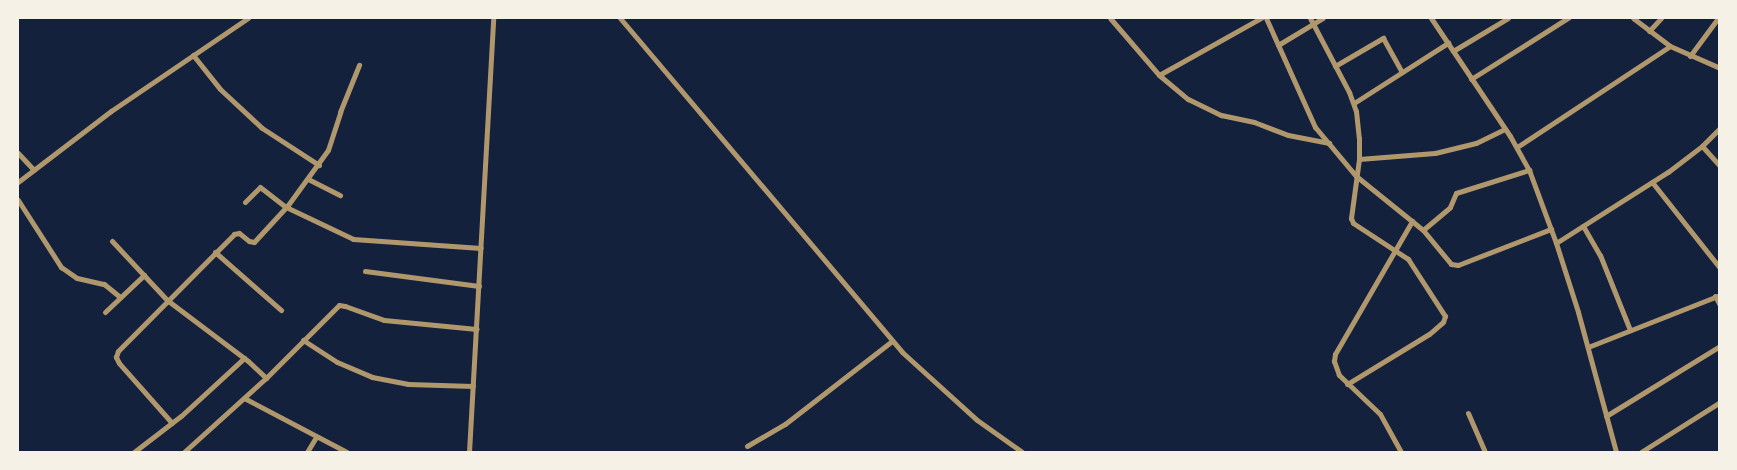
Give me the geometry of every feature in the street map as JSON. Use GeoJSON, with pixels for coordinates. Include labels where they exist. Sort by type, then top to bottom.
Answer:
{"type":"FeatureCollection","features":[{"type":"Feature","properties":{"kind":"street"},"geometry":{"type":"LineString","coordinates":[[18,182],[111,111],[248,18]]}},
{"type":"Feature","properties":{"kind":"street"},"geometry":{"type":"LineString","coordinates":[[469,452],[493,18]]}},
{"type":"Feature","properties":{"kind":"street"},"geometry":{"type":"LineString","coordinates":[[620,18],[892,341],[977,420],[1022,452]]}},
{"type":"Feature","properties":{"kind":"street"},"geometry":{"type":"LineString","coordinates":[[1110,18],[1159,74],[1188,99],[1221,116],[1254,122],[1295,137],[1329,143]]}},
{"type":"Feature","properties":{"kind":"street"},"geometry":{"type":"LineString","coordinates":[[1159,74],[1261,18]]}},
{"type":"Feature","properties":{"kind":"street"},"geometry":{"type":"LineString","coordinates":[[1266,18],[1315,127],[1356,176],[1423,230],[1451,264],[1458,266],[1551,229]]}},
{"type":"Feature","properties":{"kind":"street"},"geometry":{"type":"LineString","coordinates":[[1278,45],[1311,20],[1323,18]]}},
{"type":"Feature","properties":{"kind":"street"},"geometry":{"type":"LineString","coordinates":[[1433,18],[1517,147],[1529,170],[1556,243],[1588,347],[1616,452]]}},
{"type":"Feature","properties":{"kind":"street"},"geometry":{"type":"LineString","coordinates":[[1453,51],[1508,18]]}},
{"type":"Feature","properties":{"kind":"street"},"geometry":{"type":"LineString","coordinates":[[1471,79],[1568,18]]}},
{"type":"Feature","properties":{"kind":"street"},"geometry":{"type":"LineString","coordinates":[[1633,18],[1670,46],[1720,68]]}},
{"type":"Feature","properties":{"kind":"street"},"geometry":{"type":"LineString","coordinates":[[1649,31],[1661,18]]}},
{"type":"Feature","properties":{"kind":"street"},"geometry":{"type":"LineString","coordinates":[[1690,56],[1718,18]]}},
{"type":"Feature","properties":{"kind":"street"},"geometry":{"type":"LineString","coordinates":[[1311,20],[1354,103],[1359,138],[1359,159],[1350,218],[1358,226],[1396,249],[1414,266],[1444,313],[1444,322],[1422,338],[1347,384]]}},
{"type":"Feature","properties":{"kind":"street"},"geometry":{"type":"LineString","coordinates":[[1335,66],[1383,38],[1402,72]]}},
{"type":"Feature","properties":{"kind":"street"},"geometry":{"type":"LineString","coordinates":[[1354,103],[1448,43]]}},
{"type":"Feature","properties":{"kind":"street"},"geometry":{"type":"LineString","coordinates":[[1517,147],[1670,46]]}},
{"type":"Feature","properties":{"kind":"street"},"geometry":{"type":"LineString","coordinates":[[193,55],[220,88],[262,128],[318,165]]}},
{"type":"Feature","properties":{"kind":"street"},"geometry":{"type":"LineString","coordinates":[[172,423],[116,358],[118,351],[236,233],[254,242],[286,207],[318,165],[332,141],[340,112],[359,65]]}},
{"type":"Feature","properties":{"kind":"street"},"geometry":{"type":"LineString","coordinates":[[1556,243],[1652,182],[1702,146],[1720,128]]}},
{"type":"Feature","properties":{"kind":"street"},"geometry":{"type":"LineString","coordinates":[[1359,159],[1435,154],[1476,143],[1505,129]]}},
{"type":"Feature","properties":{"kind":"street"},"geometry":{"type":"LineString","coordinates":[[1702,146],[1720,166]]}},
{"type":"Feature","properties":{"kind":"street"},"geometry":{"type":"LineString","coordinates":[[18,152],[34,170]]}},
{"type":"Feature","properties":{"kind":"street"},"geometry":{"type":"LineString","coordinates":[[1423,230],[1450,207],[1456,193],[1529,170]]}},
{"type":"Feature","properties":{"kind":"street"},"geometry":{"type":"LineString","coordinates":[[308,178],[340,195]]}},
{"type":"Feature","properties":{"kind":"street"},"geometry":{"type":"LineString","coordinates":[[1652,182],[1720,268]]}},
{"type":"Feature","properties":{"kind":"street"},"geometry":{"type":"LineString","coordinates":[[246,202],[260,187],[286,207],[352,239],[481,248]]}},
{"type":"Feature","properties":{"kind":"street"},"geometry":{"type":"LineString","coordinates":[[18,200],[61,267],[77,278],[104,284],[120,297]]}},
{"type":"Feature","properties":{"kind":"street"},"geometry":{"type":"LineString","coordinates":[[1401,452],[1380,414],[1347,384],[1335,368],[1335,354],[1412,221]]}},
{"type":"Feature","properties":{"kind":"street"},"geometry":{"type":"LineString","coordinates":[[1583,226],[1600,256],[1630,330]]}},
{"type":"Feature","properties":{"kind":"street"},"geometry":{"type":"LineString","coordinates":[[112,241],[167,300],[244,358],[266,378]]}},
{"type":"Feature","properties":{"kind":"street"},"geometry":{"type":"LineString","coordinates":[[215,252],[281,310]]}},
{"type":"Feature","properties":{"kind":"street"},"geometry":{"type":"LineString","coordinates":[[365,272],[479,286]]}},
{"type":"Feature","properties":{"kind":"street"},"geometry":{"type":"LineString","coordinates":[[105,312],[144,276]]}},
{"type":"Feature","properties":{"kind":"street"},"geometry":{"type":"LineString","coordinates":[[1588,347],[1717,296],[1720,305]]}},
{"type":"Feature","properties":{"kind":"street"},"geometry":{"type":"LineString","coordinates":[[184,452],[266,378],[336,307],[342,305],[384,320],[477,329]]}},
{"type":"Feature","properties":{"kind":"street"},"geometry":{"type":"LineString","coordinates":[[304,340],[338,362],[372,377],[408,384],[473,386]]}},
{"type":"Feature","properties":{"kind":"street"},"geometry":{"type":"LineString","coordinates":[[747,446],[791,420],[892,341]]}},
{"type":"Feature","properties":{"kind":"street"},"geometry":{"type":"LineString","coordinates":[[1606,416],[1720,346]]}},
{"type":"Feature","properties":{"kind":"street"},"geometry":{"type":"LineString","coordinates":[[134,452],[172,423],[244,358]]}},
{"type":"Feature","properties":{"kind":"street"},"geometry":{"type":"LineString","coordinates":[[244,398],[347,452]]}},
{"type":"Feature","properties":{"kind":"street"},"geometry":{"type":"LineString","coordinates":[[1641,452],[1720,402]]}},
{"type":"Feature","properties":{"kind":"street"},"geometry":{"type":"LineString","coordinates":[[1468,413],[1485,452]]}},
{"type":"Feature","properties":{"kind":"street"},"geometry":{"type":"LineString","coordinates":[[307,452],[316,437]]}}]}
